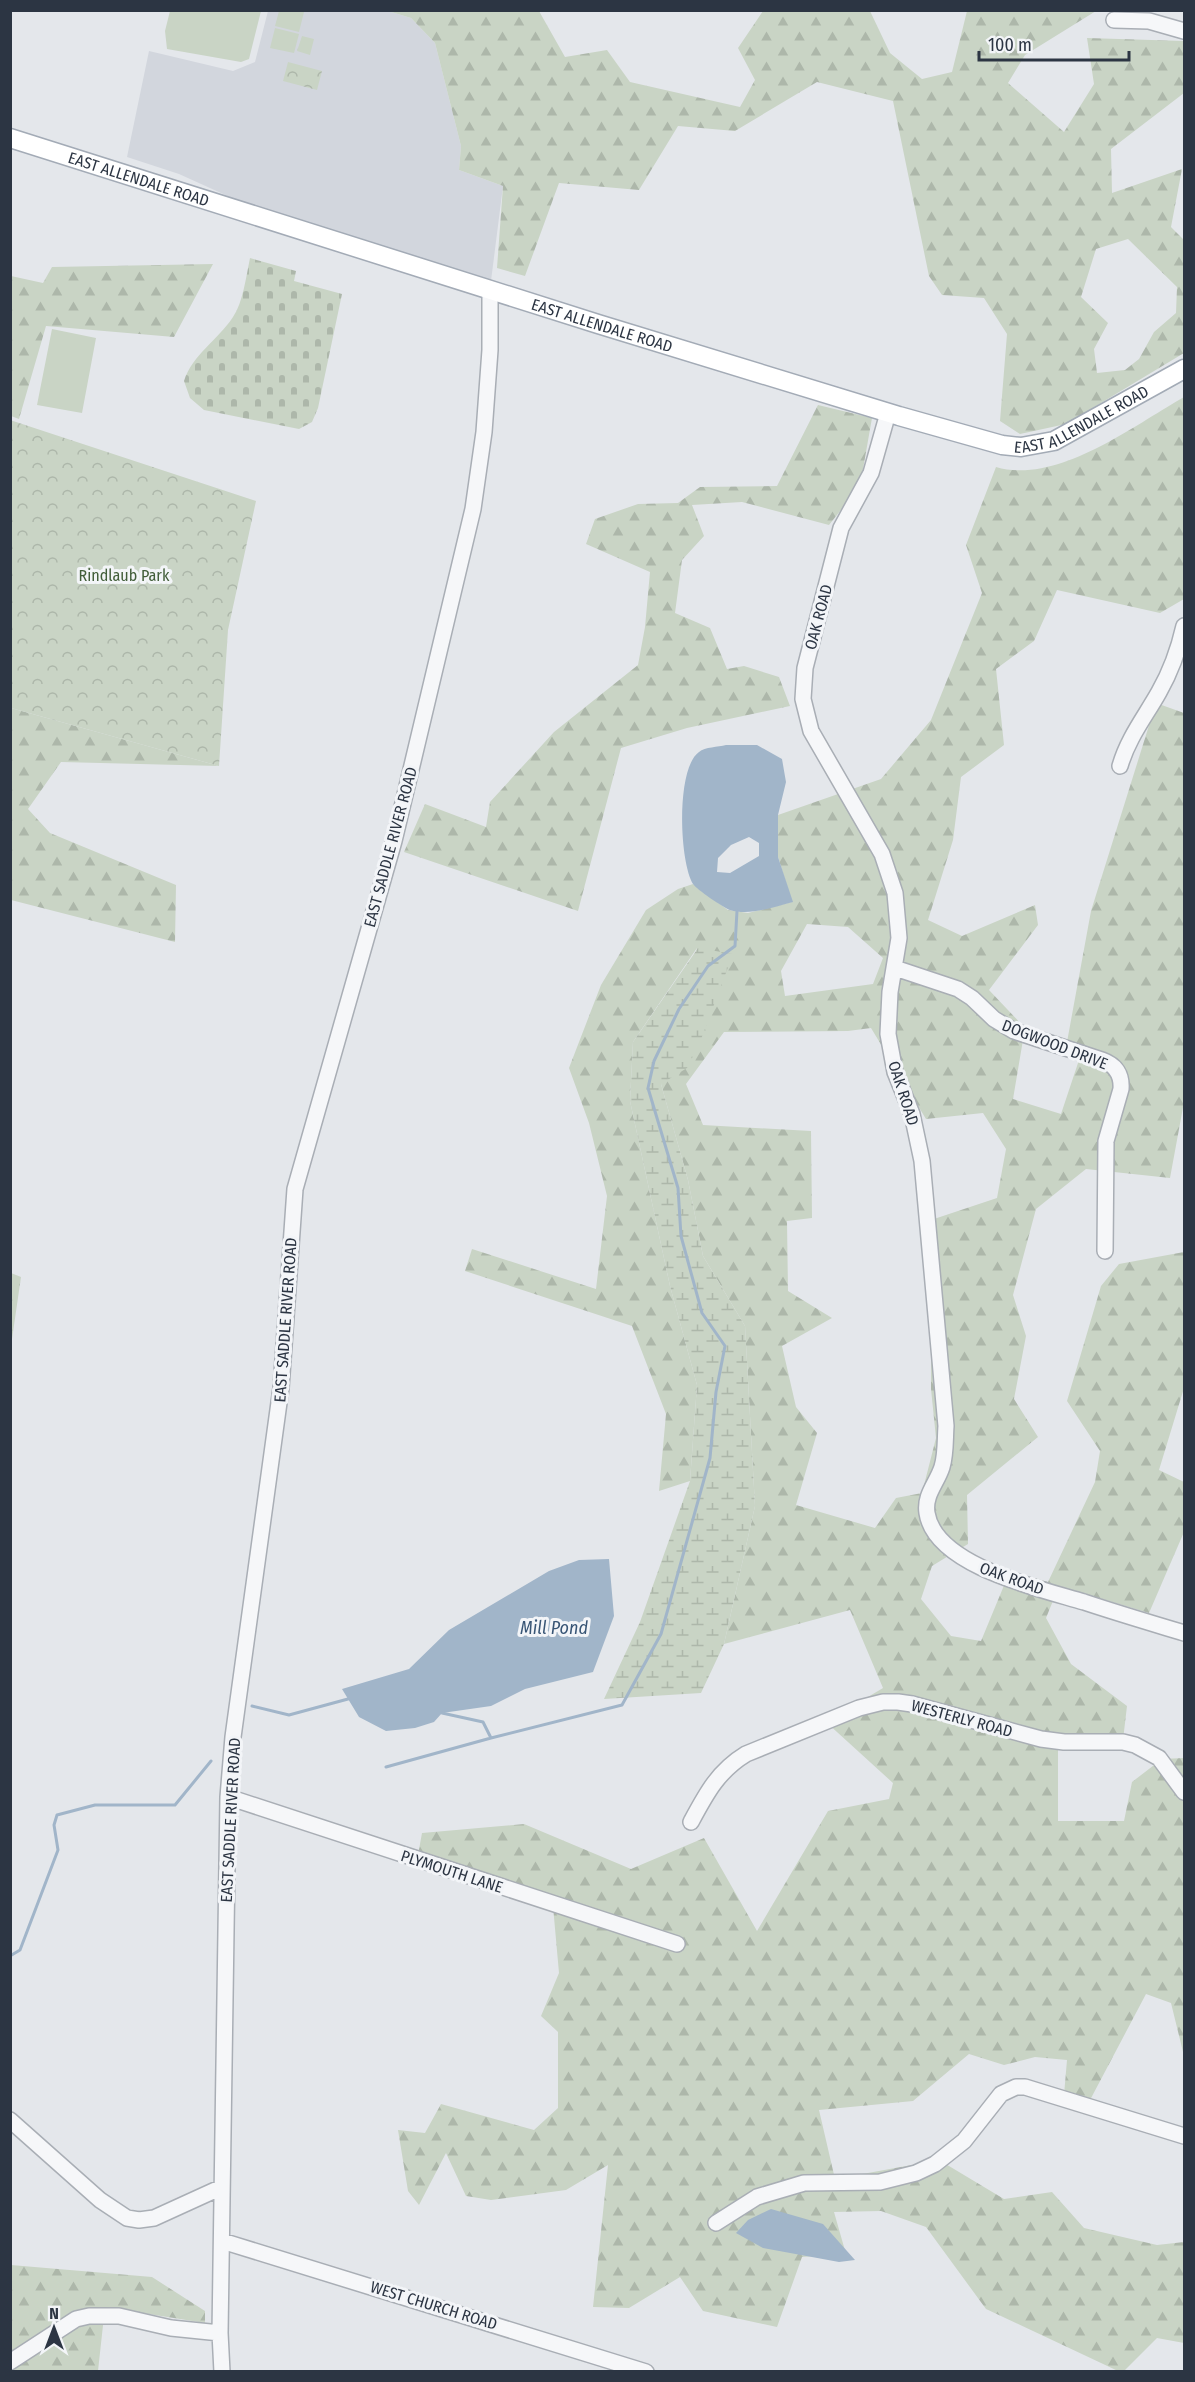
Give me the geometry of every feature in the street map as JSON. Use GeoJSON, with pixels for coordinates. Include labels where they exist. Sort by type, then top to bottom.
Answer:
{"type":"FeatureCollection","features":[{"type":"Feature","properties":{"kind":"main road","name":"EAST ALLENDALE ROAD"},"geometry":{"type":"LineString","coordinates":[[10,138],[888,413],[1002,445],[1037,445],[1071,434],[1185,369]]}},
{"type":"Feature","properties":{"kind":"street"},"geometry":{"type":"LineString","coordinates":[[1114,20],[1149,21],[1185,31]]}},
{"type":"Feature","properties":{"kind":"street","name":"EAST SADDLE RIVER ROAD"},"geometry":{"type":"LineString","coordinates":[[222,2372],[220,2333],[228,1797],[234,1726],[280,1400],[295,1189],[394,841],[472,509],[484,432],[490,350],[490,289]]}},
{"type":"Feature","properties":{"kind":"street","name":"OAK ROAD"},"geometry":{"type":"LineString","coordinates":[[888,413],[871,472],[842,528],[805,668],[803,691],[806,716],[811,731],[882,854],[890,874],[898,915],[899,938],[889,1003],[888,1034],[895,1072],[912,1114],[922,1161],[946,1426],[942,1466],[926,1502],[929,1522],[938,1537],[954,1551],[986,1571],[1185,1633]]}},
{"type":"Feature","properties":{"kind":"street"},"geometry":{"type":"LineString","coordinates":[[1120,766],[1127,744],[1155,700],[1171,668],[1185,626]]}},
{"type":"Feature","properties":{"kind":"street","name":"DOGWOOD DRIVE"},"geometry":{"type":"LineString","coordinates":[[896,968],[958,989],[972,998],[1002,1025],[1014,1031],[1114,1067],[1121,1081],[1121,1089],[1106,1141],[1105,1251]]}},
{"type":"Feature","properties":{"kind":"street","name":"WESTERLY ROAD"},"geometry":{"type":"LineString","coordinates":[[691,1822],[714,1781],[723,1770],[740,1758],[859,1708],[883,1702],[912,1704],[1041,1739],[1135,1744],[1159,1758],[1185,1792]]}},
{"type":"Feature","properties":{"kind":"street","name":"PLYMOUTH LANE"},"geometry":{"type":"LineString","coordinates":[[228,1797],[677,1944]]}},
{"type":"Feature","properties":{"kind":"street"},"geometry":{"type":"LineString","coordinates":[[716,2223],[757,2197],[804,2183],[880,2182],[916,2173],[935,2164],[964,2141],[998,2098],[1016,2087],[1048,2093],[1185,2136]]}},
{"type":"Feature","properties":{"kind":"street"},"geometry":{"type":"LineString","coordinates":[[10,2120],[100,2200],[127,2218],[140,2220],[154,2218],[222,2187]]}},
{"type":"Feature","properties":{"kind":"street","name":"WEST CHURCH ROAD"},"geometry":{"type":"LineString","coordinates":[[222,2241],[646,2372]]}},
{"type":"Feature","properties":{"kind":"street"},"geometry":{"type":"LineString","coordinates":[[10,2362],[76,2319],[89,2316],[119,2316],[171,2328],[220,2333]]}},
{"type":"Feature","properties":{"kind":"shaded area"},"geometry":{"type":"Polygon","coordinates":[[[268,11],[388,11],[411,18],[435,43],[461,146],[459,170],[503,186],[491,281],[252,207],[179,174],[127,157],[149,51],[233,71],[255,62],[268,11]]]}},
{"type":"Feature","properties":{"kind":"green space"},"geometry":{"type":"Polygon","coordinates":[[[170,11],[261,11],[249,59],[241,62],[167,49],[165,31],[170,11]]]}},
{"type":"Feature","properties":{"kind":"green space"},"geometry":{"type":"Polygon","coordinates":[[[279,11],[304,12],[299,32],[275,26],[279,11]]]}},
{"type":"Feature","properties":{"kind":"green space"},"geometry":{"type":"Polygon","coordinates":[[[388,11],[539,11],[565,57],[607,50],[630,82],[740,107],[755,80],[738,48],[763,11],[870,11],[890,53],[922,79],[952,72],[967,11],[1096,11],[1025,55],[1008,83],[1064,132],[1094,84],[1087,38],[1184,41],[1184,93],[1111,149],[1112,193],[1182,169],[1171,227],[1184,240],[1184,353],[1066,424],[1020,434],[1000,421],[1007,334],[984,298],[942,295],[929,276],[893,101],[817,82],[735,131],[678,126],[639,190],[559,183],[525,276],[497,268],[503,186],[459,170],[461,146],[435,43],[411,18],[388,11]],[[1128,239],[1096,249],[1081,297],[1108,323],[1094,349],[1097,373],[1125,370],[1139,359],[1154,332],[1176,313],[1177,287],[1128,239]]]}},
{"type":"Feature","properties":{"kind":"green space"},"geometry":{"type":"Polygon","coordinates":[[[275,28],[299,34],[294,53],[270,48],[275,28]]]}},
{"type":"Feature","properties":{"kind":"green space"},"geometry":{"type":"Polygon","coordinates":[[[302,36],[314,39],[310,55],[297,51],[302,36]]]}},
{"type":"Feature","properties":{"kind":"green space"},"geometry":{"type":"Polygon","coordinates":[[[288,62],[322,71],[317,90],[283,81],[288,62]]]}},
{"type":"Feature","properties":{"kind":"green space"},"geometry":{"type":"Polygon","coordinates":[[[250,258],[296,271],[294,281],[342,294],[318,408],[312,422],[299,429],[204,410],[190,398],[184,381],[199,355],[233,317],[244,289],[250,258]]]}},
{"type":"Feature","properties":{"kind":"green space"},"geometry":{"type":"Polygon","coordinates":[[[213,264],[174,337],[46,326],[19,419],[11,416],[11,276],[43,283],[52,267],[213,264]]]}},
{"type":"Feature","properties":{"kind":"green space"},"geometry":{"type":"Polygon","coordinates":[[[52,329],[96,338],[82,413],[37,405],[52,329]]]}},
{"type":"Feature","properties":{"kind":"green space"},"geometry":{"type":"Polygon","coordinates":[[[1184,397],[1184,599],[1160,613],[1057,590],[1034,641],[996,669],[1004,745],[961,777],[953,840],[928,920],[962,936],[1035,905],[1038,925],[989,990],[1025,1028],[1013,1099],[1061,1114],[1083,1048],[1067,1042],[1091,911],[1156,703],[1184,713],[1184,1102],[1170,1178],[1086,1169],[1036,1209],[1013,1295],[1026,1336],[1014,1399],[1038,1437],[967,1495],[968,1544],[932,1566],[921,1599],[951,1636],[981,1641],[1010,1571],[1048,1582],[1095,1482],[1100,1451],[1067,1401],[1101,1286],[1119,1264],[1184,1252],[1184,1388],[1159,1470],[1184,1482],[1184,1532],[1149,1613],[1059,1586],[1046,1618],[1071,1664],[1127,1706],[1123,1740],[1058,1736],[1058,1821],[1124,1821],[1132,1782],[1162,1759],[1184,1758],[1184,2056],[1171,2003],[1146,1994],[1089,2102],[1064,2095],[1067,2060],[1035,2057],[1004,2065],[969,2054],[913,2101],[819,2110],[835,2179],[939,2160],[1004,2199],[1052,2192],[1084,2228],[1157,2245],[1184,2242],[1184,2343],[1157,2338],[1124,2371],[1118,2371],[986,2309],[926,2227],[881,2211],[834,2212],[846,2254],[802,2257],[777,2327],[703,2311],[680,2277],[629,2308],[593,2307],[608,2165],[566,2190],[491,2200],[466,2196],[446,2153],[419,2205],[408,2191],[398,2130],[425,2133],[441,2104],[534,2130],[558,2108],[558,2032],[541,2016],[559,1973],[552,1895],[418,1855],[422,1833],[524,1824],[631,1869],[704,1838],[757,1931],[828,1811],[889,1799],[893,1783],[826,1722],[883,1688],[850,1610],[724,1644],[755,1506],[745,1326],[703,1256],[688,1180],[661,1084],[697,948],[633,1042],[630,1101],[670,1286],[697,1385],[690,1481],[659,1491],[666,1414],[632,1326],[465,1271],[472,1249],[596,1289],[607,1196],[589,1123],[569,1068],[601,985],[646,910],[678,889],[693,884],[728,910],[748,913],[792,902],[778,857],[778,815],[881,779],[931,720],[982,593],[966,545],[996,467],[1020,470],[1044,468],[1069,460],[1118,437],[1184,397]],[[807,924],[781,971],[785,996],[873,984],[883,958],[848,927],[807,924]],[[871,1028],[848,1031],[724,1032],[686,1084],[703,1125],[811,1131],[812,1218],[787,1221],[788,1291],[832,1318],[782,1346],[796,1407],[817,1433],[796,1505],[875,1528],[896,1498],[922,1493],[936,1438],[931,1389],[931,1220],[997,1198],[1006,1149],[983,1113],[926,1119],[871,1028]]]}},
{"type":"Feature","properties":{"kind":"green space"},"geometry":{"type":"Polygon","coordinates":[[[818,405],[872,418],[860,486],[829,525],[742,502],[692,505],[704,536],[682,560],[675,613],[710,628],[727,669],[744,666],[779,677],[790,706],[687,728],[621,748],[578,911],[404,852],[425,804],[486,827],[490,802],[554,732],[638,665],[645,627],[650,572],[586,544],[595,519],[638,504],[678,503],[700,487],[777,486],[818,405]]]}},
{"type":"Feature","properties":{"kind":"green space","name":"Rindlaub Park"},"geometry":{"type":"Polygon","coordinates":[[[10,420],[256,501],[228,630],[219,766],[11,708],[10,420]]]}},
{"type":"Feature","properties":{"kind":"green space"},"geometry":{"type":"Polygon","coordinates":[[[11,708],[219,766],[61,762],[28,809],[50,833],[176,885],[175,942],[11,900],[11,708]]]}},
{"type":"Feature","properties":{"kind":"green space"},"geometry":{"type":"Polygon","coordinates":[[[698,948],[733,954],[700,1042],[687,1068],[661,1084],[688,1180],[703,1256],[745,1326],[755,1506],[724,1644],[701,1693],[604,1699],[640,1622],[690,1481],[697,1385],[670,1286],[630,1101],[633,1042],[698,948]]]}},
{"type":"Feature","properties":{"kind":"green space"},"geometry":{"type":"Polygon","coordinates":[[[10,1273],[21,1277],[11,1346],[10,1273]]]}},
{"type":"Feature","properties":{"kind":"green space"},"geometry":{"type":"Polygon","coordinates":[[[11,2265],[152,2277],[205,2311],[205,2323],[105,2307],[98,2371],[11,2372],[11,2265]]]}},
{"type":"Feature","properties":{"kind":"water"},"geometry":{"type":"Polygon","coordinates":[[[726,745],[757,745],[782,759],[786,782],[778,815],[778,857],[793,902],[762,910],[738,912],[722,906],[693,884],[688,872],[683,836],[683,795],[686,776],[692,761],[699,752],[726,745]],[[749,837],[731,845],[718,858],[717,872],[730,873],[759,856],[759,843],[749,837]]]}},
{"type":"Feature","properties":{"kind":"water","name":"Mill Pond"},"geometry":{"type":"Polygon","coordinates":[[[609,1559],[614,1616],[593,1672],[525,1689],[491,1706],[442,1713],[434,1722],[415,1728],[386,1731],[359,1717],[342,1689],[409,1669],[449,1630],[549,1571],[579,1560],[609,1559]]]}},
{"type":"Feature","properties":{"kind":"water"},"geometry":{"type":"Polygon","coordinates":[[[771,2209],[823,2224],[855,2260],[839,2262],[763,2248],[736,2233],[748,2220],[771,2209]]]}},
{"type":"Feature","properties":{"kind":"waterway"},"geometry":{"type":"LineString","coordinates":[[442,1713],[483,1722],[491,1738],[622,1705],[661,1634],[710,1458],[716,1392],[725,1346],[702,1313],[681,1236],[678,1188],[648,1088],[654,1061],[679,1009],[708,966],[735,946],[737,911]]}},
{"type":"Feature","properties":{"kind":"waterway"},"geometry":{"type":"LineString","coordinates":[[252,1706],[289,1715],[348,1699]]}},
{"type":"Feature","properties":{"kind":"waterway"},"geometry":{"type":"LineString","coordinates":[[386,1767],[491,1738]]}},
{"type":"Feature","properties":{"kind":"waterway"},"geometry":{"type":"LineString","coordinates":[[10,1956],[20,1950],[58,1850],[54,1825],[57,1815],[95,1805],[175,1805],[211,1761]]}}]}
